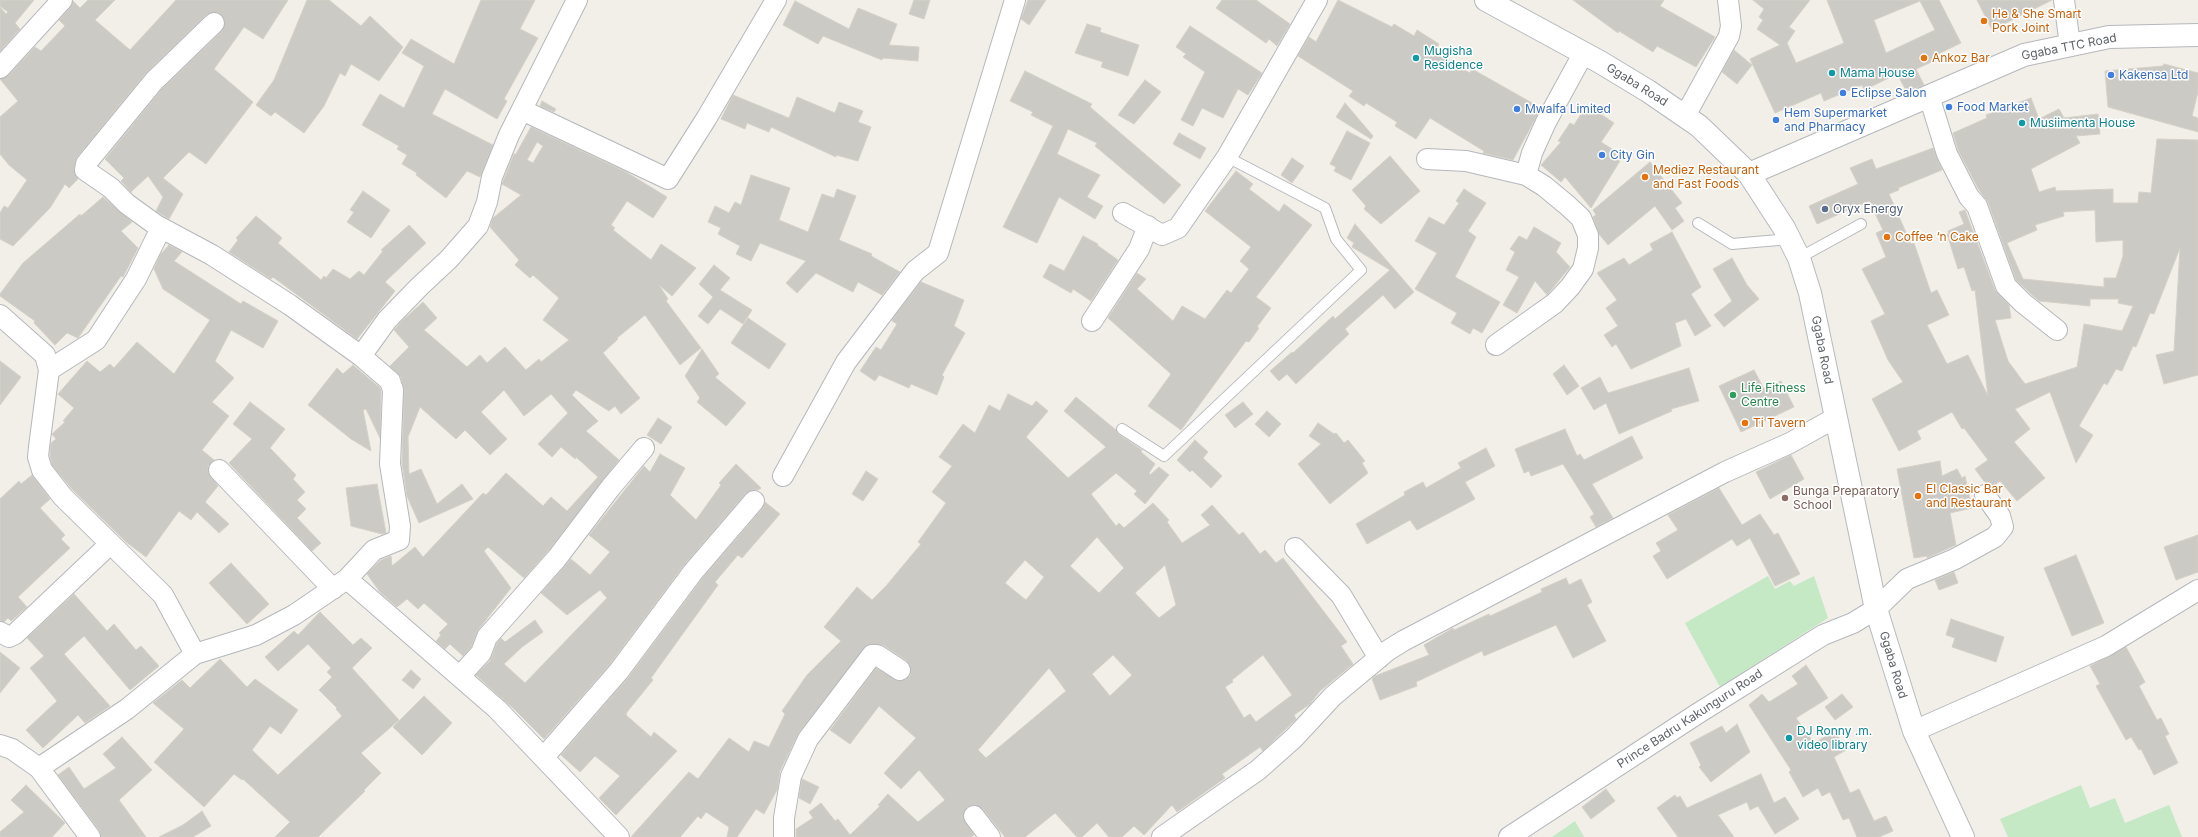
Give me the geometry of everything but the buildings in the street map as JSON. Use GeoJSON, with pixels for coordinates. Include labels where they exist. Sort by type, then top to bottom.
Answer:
{"type":"FeatureCollection","features":[{"type":"Feature","properties":{"kind":"main road","name":"Ggaba Road"},"geometry":{"type":"LineString","coordinates":[[1486,0],[1648,91],[1711,136],[1749,174],[1794,248],[1810,292],[1835,418],[1876,609],[1914,731],[1962,837]]}},
{"type":"Feature","properties":{"kind":"main road","name":"Ggaba TTC Road"},"geometry":{"type":"LineString","coordinates":[[1749,174],[2024,55],[2109,37],[2198,35]]}},
{"type":"Feature","properties":{"kind":"street"},"geometry":{"type":"LineString","coordinates":[[0,68],[62,0]]}},
{"type":"Feature","properties":{"kind":"street"},"geometry":{"type":"LineString","coordinates":[[361,356],[387,320],[418,287],[449,259],[478,226],[487,202],[492,177],[522,110],[577,0]]}},
{"type":"Feature","properties":{"kind":"street"},"geometry":{"type":"LineString","coordinates":[[522,110],[668,179],[706,119],[776,0]]}},
{"type":"Feature","properties":{"kind":"street"},"geometry":{"type":"LineString","coordinates":[[783,476],[846,362],[915,271],[938,252],[1015,0]]}},
{"type":"Feature","properties":{"kind":"street"},"geometry":{"type":"LineString","coordinates":[[1123,213],[1162,235],[1178,228],[1227,157],[1317,0]]}},
{"type":"Feature","properties":{"kind":"street"},"geometry":{"type":"LineString","coordinates":[[1685,116],[1728,36],[1731,26],[1728,0]]}},
{"type":"Feature","properties":{"kind":"street"},"geometry":{"type":"LineString","coordinates":[[2064,0],[2070,45]]}},
{"type":"Feature","properties":{"kind":"street"},"geometry":{"type":"LineString","coordinates":[[39,768],[127,709],[195,654],[256,635],[294,615],[340,584],[374,550],[399,540],[400,534],[390,464],[394,390],[390,380],[361,356],[290,305],[212,255],[161,228],[127,204],[111,188],[88,173],[86,170],[86,164],[154,81],[214,23]]}},
{"type":"Feature","properties":{"kind":"street"},"geometry":{"type":"LineString","coordinates":[[1526,175],[1532,153],[1546,122],[1583,54]]}},
{"type":"Feature","properties":{"kind":"street"},"geometry":{"type":"LineString","coordinates":[[1929,96],[1947,154],[1969,197],[1976,206],[2006,286],[2023,303],[2057,330]]}},
{"type":"Feature","properties":{"kind":"street"},"geometry":{"type":"LineString","coordinates":[[1427,159],[1460,160],[1526,175],[1544,186],[1581,218],[1588,235],[1588,248],[1583,269],[1570,287],[1555,303],[1496,345]]}},
{"type":"Feature","properties":{"kind":"street"},"geometry":{"type":"LineString","coordinates":[[1092,321],[1139,249],[1148,226]]}},
{"type":"Feature","properties":{"kind":"street"},"geometry":{"type":"LineString","coordinates":[[49,370],[96,340],[136,279],[161,228]]}},
{"type":"Feature","properties":{"kind":"street"},"geometry":{"type":"LineString","coordinates":[[0,316],[45,355],[49,370],[39,447],[40,464],[63,497],[163,595],[195,654]]}},
{"type":"Feature","properties":{"kind":"street"},"geometry":{"type":"LineString","coordinates":[[1162,837],[1258,770],[1294,738],[1333,696],[1378,658],[1403,641],[1725,472],[1790,443],[1835,418]]}},
{"type":"Feature","properties":{"kind":"street"},"geometry":{"type":"LineString","coordinates":[[460,676],[481,653],[487,637],[557,558],[611,487],[644,448]]}},
{"type":"Feature","properties":{"kind":"street"},"geometry":{"type":"LineString","coordinates":[[219,470],[340,584],[460,676],[497,709],[620,837]]}},
{"type":"Feature","properties":{"kind":"street","name":"Prince Badru Kakunguru Road"},"geometry":{"type":"LineString","coordinates":[[1509,837],[1697,714],[1823,635],[1853,623],[1876,609],[1907,579],[1956,559],[1995,537],[2003,527],[2000,516],[1985,495]]}},
{"type":"Feature","properties":{"kind":"street"},"geometry":{"type":"LineString","coordinates":[[544,757],[619,671],[693,572],[754,501]]}},
{"type":"Feature","properties":{"kind":"street"},"geometry":{"type":"LineString","coordinates":[[0,632],[8,637],[15,634],[110,544]]}},
{"type":"Feature","properties":{"kind":"street"},"geometry":{"type":"LineString","coordinates":[[1296,548],[1341,595],[1378,658]]}},
{"type":"Feature","properties":{"kind":"street"},"geometry":{"type":"LineString","coordinates":[[1914,731],[2106,646],[2198,590]]}},
{"type":"Feature","properties":{"kind":"street"},"geometry":{"type":"LineString","coordinates":[[784,837],[784,818],[791,776],[808,740],[872,655],[877,655],[900,670]]}},
{"type":"Feature","properties":{"kind":"street"},"geometry":{"type":"LineString","coordinates":[[0,745],[12,749],[39,768],[90,837]]}},
{"type":"Feature","properties":{"kind":"street"},"geometry":{"type":"LineString","coordinates":[[974,816],[990,837]]}},
{"type":"Feature","properties":{"kind":"lane"},"geometry":{"type":"LineString","coordinates":[[1122,429],[1164,456],[1361,270],[1336,239],[1325,208],[1227,157]]}},
{"type":"Feature","properties":{"kind":"lane"},"geometry":{"type":"LineString","coordinates":[[1698,222],[1732,244],[1794,248],[1862,224]]}},
{"type":"Feature","properties":{"kind":"green space"},"geometry":{"type":"Polygon","coordinates":[[[1768,576],[1775,589],[1790,581],[1794,586],[1814,576],[1828,618],[1720,687],[1685,623],[1768,576]]]}},
{"type":"Feature","properties":{"kind":"green space"},"geometry":{"type":"Polygon","coordinates":[[[2081,785],[2090,808],[2115,798],[2125,823],[2169,805],[2182,837],[2008,837],[2000,819],[2081,785]]]}},
{"type":"Feature","properties":{"kind":"green space"},"geometry":{"type":"Polygon","coordinates":[[[1575,821],[1584,837],[1552,837],[1575,821]]]}},
{"type":"Feature","properties":{"kind":"place","name":"He & She Smart Pork Joint"},"geometry":{"type":"Point","coordinates":[1984,21]}},
{"type":"Feature","properties":{"kind":"place","name":"Mugisha Residence"},"geometry":{"type":"Point","coordinates":[1416,58]}},
{"type":"Feature","properties":{"kind":"place","name":"Ankoz Bar"},"geometry":{"type":"Point","coordinates":[1924,58]}},
{"type":"Feature","properties":{"kind":"place","name":"Mama House"},"geometry":{"type":"Point","coordinates":[1832,73]}},
{"type":"Feature","properties":{"kind":"place","name":"Kakensa Ltd"},"geometry":{"type":"Point","coordinates":[2111,75]}},
{"type":"Feature","properties":{"kind":"place","name":"Eclipse Salon"},"geometry":{"type":"Point","coordinates":[1843,93]}},
{"type":"Feature","properties":{"kind":"place","name":"Food Market"},"geometry":{"type":"Point","coordinates":[1949,107]}},
{"type":"Feature","properties":{"kind":"place","name":"Mwalfa Limited"},"geometry":{"type":"Point","coordinates":[1517,109]}},
{"type":"Feature","properties":{"kind":"place","name":"Hem Supermarket and Pharmacy"},"geometry":{"type":"Point","coordinates":[1776,120]}},
{"type":"Feature","properties":{"kind":"place","name":"Musiimenta House"},"geometry":{"type":"Point","coordinates":[2022,123]}},
{"type":"Feature","properties":{"kind":"place","name":"City Gin"},"geometry":{"type":"Point","coordinates":[1602,155]}},
{"type":"Feature","properties":{"kind":"place","name":"Mediez Restaurant and Fast Foods"},"geometry":{"type":"Point","coordinates":[1645,177]}},
{"type":"Feature","properties":{"kind":"place","name":"Oryx Energy"},"geometry":{"type":"Point","coordinates":[1825,209]}},
{"type":"Feature","properties":{"kind":"place","name":"Coffee ‘n Cake"},"geometry":{"type":"Point","coordinates":[1887,237]}},
{"type":"Feature","properties":{"kind":"place","name":"Life Fitness Centre"},"geometry":{"type":"Point","coordinates":[1733,395]}},
{"type":"Feature","properties":{"kind":"place","name":"Ti Tavern"},"geometry":{"type":"Point","coordinates":[1745,423]}},
{"type":"Feature","properties":{"kind":"place","name":"El Classic Bar and Restaurant"},"geometry":{"type":"Point","coordinates":[1918,496]}},
{"type":"Feature","properties":{"kind":"place","name":"Bunga Preparatory School"},"geometry":{"type":"Point","coordinates":[1785,498]}},
{"type":"Feature","properties":{"kind":"place","name":"DJ Ronny .m. video library"},"geometry":{"type":"Point","coordinates":[1789,738]}}]}
